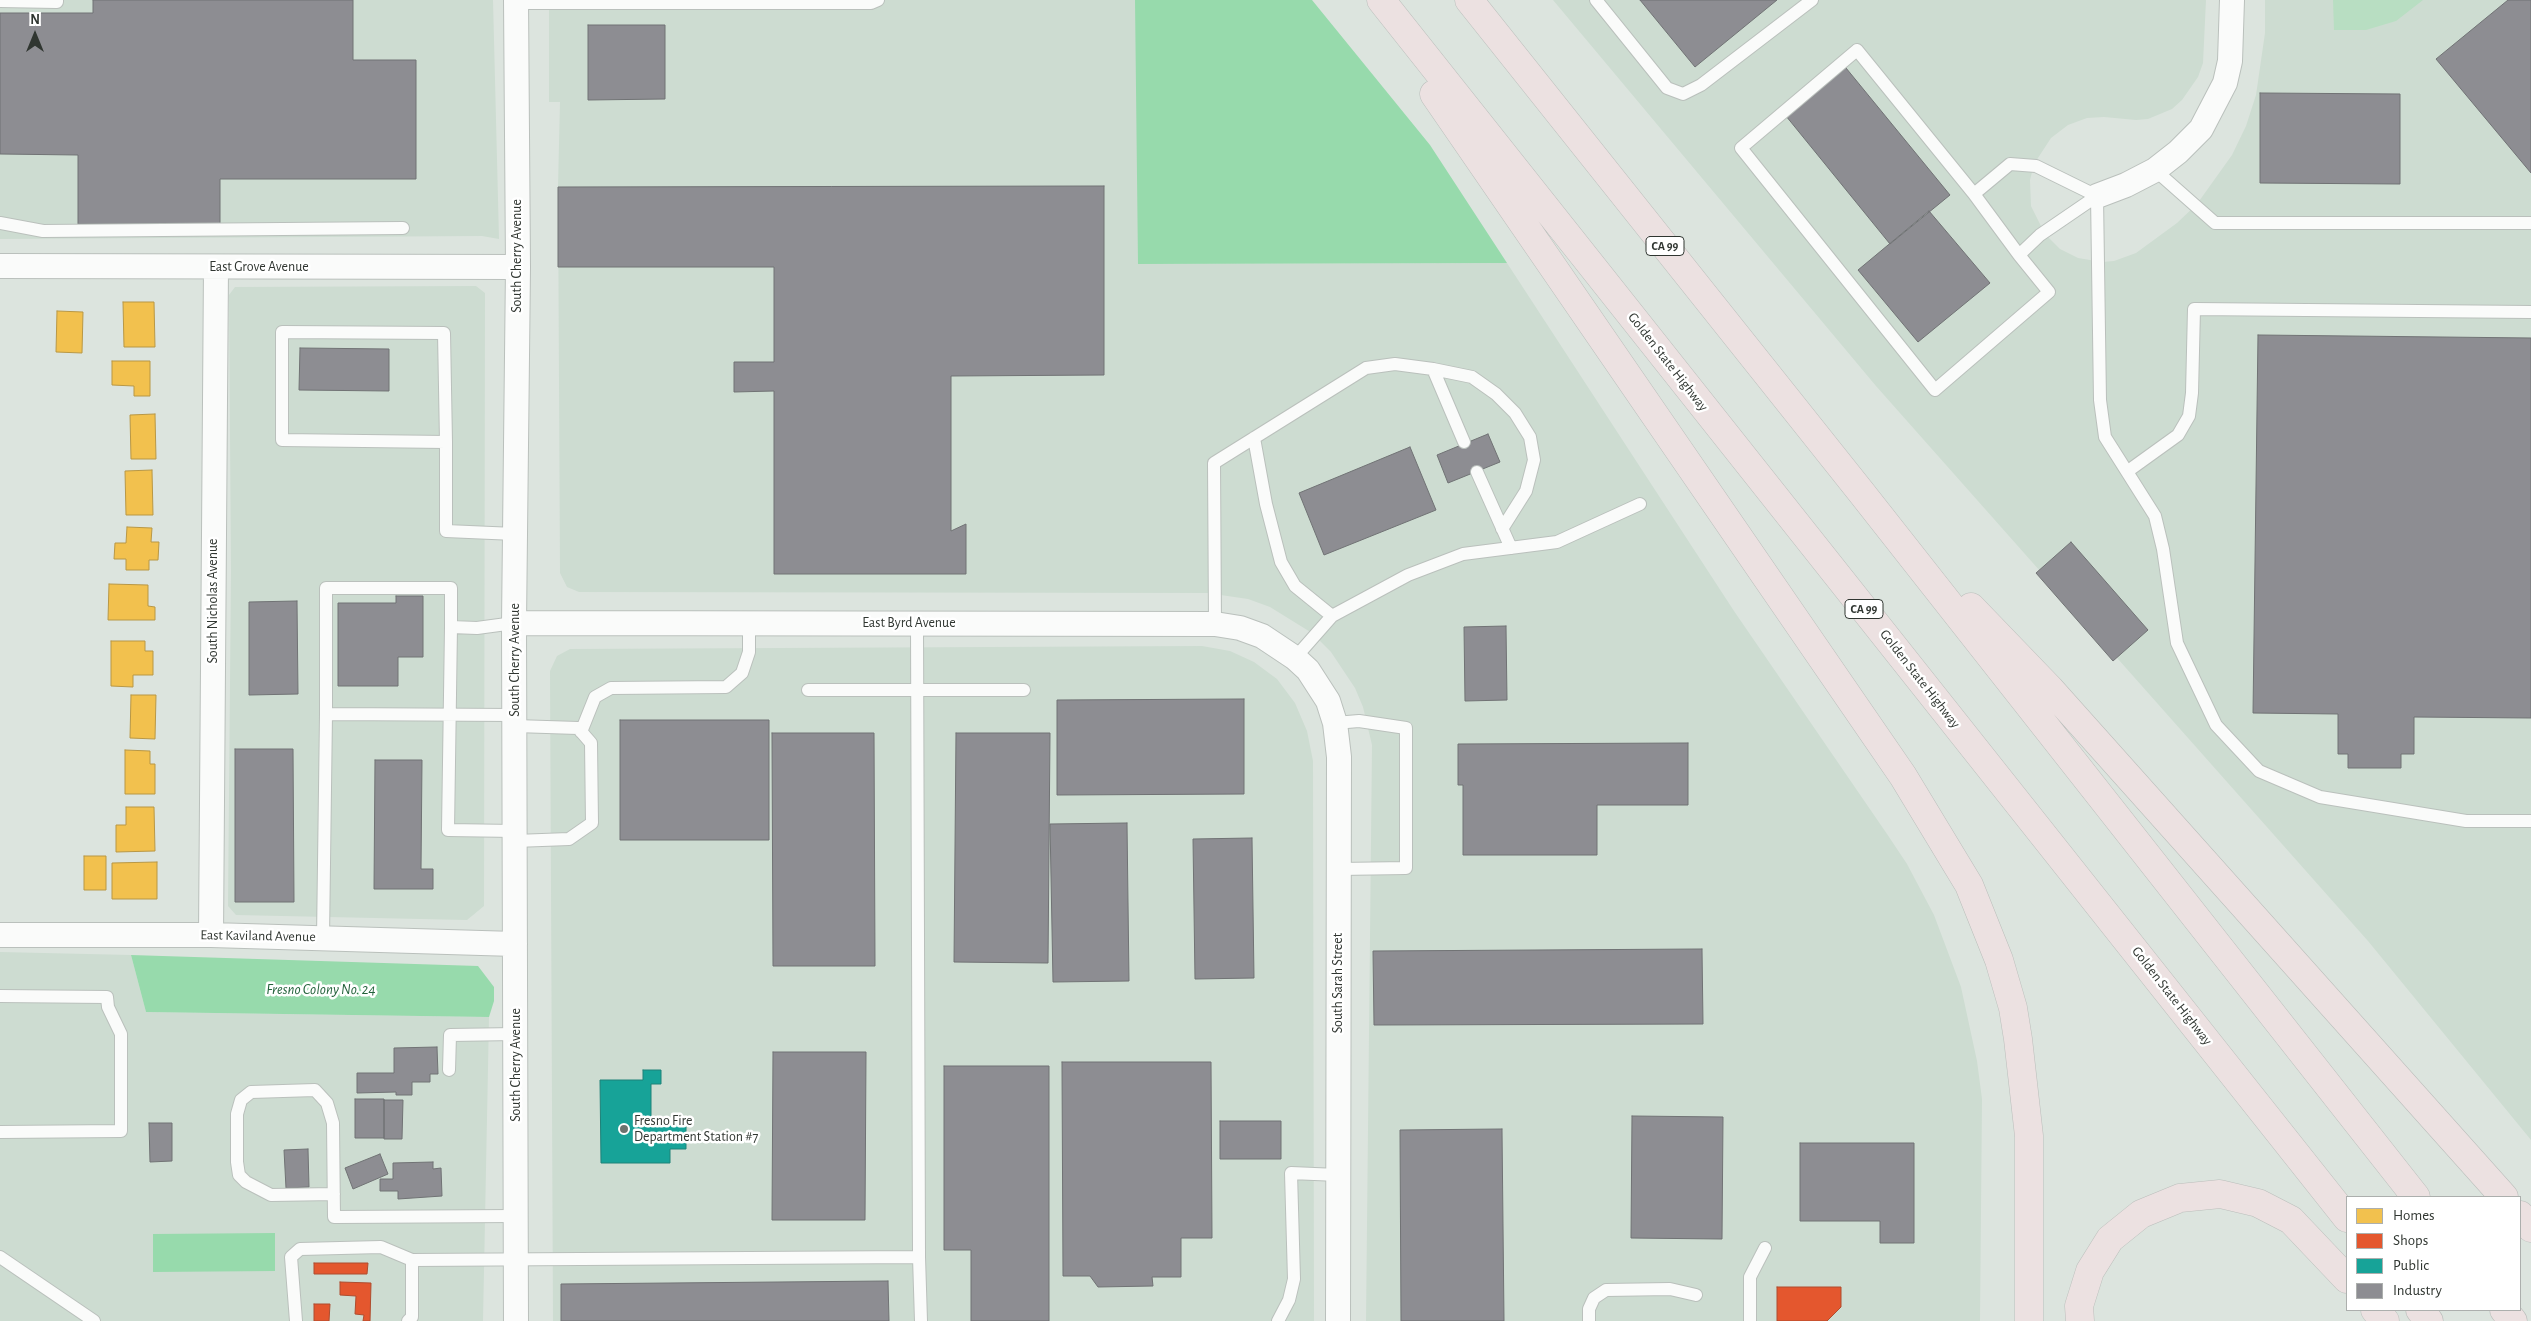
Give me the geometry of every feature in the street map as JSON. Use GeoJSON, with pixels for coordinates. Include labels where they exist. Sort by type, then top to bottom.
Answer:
{"type":"FeatureCollection","features":[{"type":"Feature","properties":{"kind":"highway"},"geometry":{"type":"LineString","coordinates":[[1370,0],[1898,767],[1969,885],[1998,960],[2013,1008],[2018,1038],[2029,1136],[2029,1321]]}},
{"type":"Feature","properties":{"kind":"highway","name":"Golden State Highway"},"geometry":{"type":"LineString","coordinates":[[1381,0],[2346,1217]]}},
{"type":"Feature","properties":{"kind":"highway","name":"CA 99"},"geometry":{"type":"LineString","coordinates":[[1469,0],[1861,492],[2415,1196]]}},
{"type":"Feature","properties":{"kind":"highway"},"geometry":{"type":"LineString","coordinates":[[1861,492],[2050,689],[2503,1196]]}},
{"type":"Feature","properties":{"kind":"highway"},"geometry":{"type":"LineString","coordinates":[[2080,1321],[2079,1306],[2090,1271],[2110,1239],[2141,1214],[2180,1198],[2220,1194],[2258,1203],[2291,1220],[2346,1278]]}},
{"type":"Feature","properties":{"kind":"highway"},"geometry":{"type":"LineString","coordinates":[[2521,1216],[2531,1228]]}},
{"type":"Feature","properties":{"kind":"highway"},"geometry":{"type":"LineString","coordinates":[[2376,1311],[2385,1321]]}},
{"type":"Feature","properties":{"kind":"highway"},"geometry":{"type":"LineString","coordinates":[[2421,1311],[2429,1321]]}},
{"type":"Feature","properties":{"kind":"highway"},"geometry":{"type":"LineString","coordinates":[[2505,1311],[2513,1321]]}},
{"type":"Feature","properties":{"kind":"street"},"geometry":{"type":"LineString","coordinates":[[2097,196],[2154,170],[2178,152],[2201,128],[2216,104],[2225,83],[2230,61],[2232,0]]}},
{"type":"Feature","properties":{"kind":"street","name":"South Cherry Avenue"},"geometry":{"type":"LineString","coordinates":[[516,2],[518,267],[514,622],[516,1321]]}},
{"type":"Feature","properties":{"kind":"street","name":"East Grove Avenue"},"geometry":{"type":"LineString","coordinates":[[0,266],[518,267]]}},
{"type":"Feature","properties":{"kind":"street","name":"South Nicholas Avenue"},"geometry":{"type":"LineString","coordinates":[[211,935],[216,267]]}},
{"type":"Feature","properties":{"kind":"street","name":"East Byrd Avenue"},"geometry":{"type":"LineString","coordinates":[[514,622],[1214,624],[1240,628],[1262,636],[1295,658]]}},
{"type":"Feature","properties":{"kind":"street","name":"South Sarah Street"},"geometry":{"type":"LineString","coordinates":[[1295,658],[1308,670],[1328,701],[1335,723],[1338,757],[1338,1321]]}},
{"type":"Feature","properties":{"kind":"street","name":"East Kaviland Avenue"},"geometry":{"type":"LineString","coordinates":[[0,935],[211,935],[516,944]]}},
{"type":"Feature","properties":{"kind":"lane"},"geometry":{"type":"LineString","coordinates":[[0,2],[57,2],[57,0]]}},
{"type":"Feature","properties":{"kind":"lane"},"geometry":{"type":"LineString","coordinates":[[516,2],[871,3],[878,0]]}},
{"type":"Feature","properties":{"kind":"lane"},"geometry":{"type":"LineString","coordinates":[[1596,0],[1667,88],[1683,94],[1701,86],[1812,0]]}},
{"type":"Feature","properties":{"kind":"lane"},"geometry":{"type":"LineString","coordinates":[[1857,50],[1974,194],[2049,292],[1935,390],[1741,148],[1857,50]]}},
{"type":"Feature","properties":{"kind":"lane"},"geometry":{"type":"LineString","coordinates":[[1974,194],[2010,164],[2036,166],[2097,196]]}},
{"type":"Feature","properties":{"kind":"lane"},"geometry":{"type":"LineString","coordinates":[[2154,170],[2215,223],[2531,223]]}},
{"type":"Feature","properties":{"kind":"lane"},"geometry":{"type":"LineString","coordinates":[[2019,255],[2040,235],[2097,196]]}},
{"type":"Feature","properties":{"kind":"lane"},"geometry":{"type":"LineString","coordinates":[[2097,196],[2100,400],[2105,437],[2155,516],[2163,549],[2177,643],[2216,725],[2259,772],[2320,797],[2466,821],[2531,821]]}},
{"type":"Feature","properties":{"kind":"lane"},"geometry":{"type":"LineString","coordinates":[[0,223],[43,231],[403,228]]}},
{"type":"Feature","properties":{"kind":"lane"},"geometry":{"type":"LineString","coordinates":[[2128,471],[2178,435],[2189,416],[2192,392],[2194,309],[2531,312]]}},
{"type":"Feature","properties":{"kind":"lane"},"geometry":{"type":"LineString","coordinates":[[446,442],[282,440],[282,332],[444,334],[446,442],[446,531],[515,534]]}},
{"type":"Feature","properties":{"kind":"lane"},"geometry":{"type":"LineString","coordinates":[[1214,624],[1214,463],[1366,368],[1395,364],[1472,377],[1496,394],[1515,413],[1530,437],[1534,460],[1526,490],[1502,528]]}},
{"type":"Feature","properties":{"kind":"lane"},"geometry":{"type":"LineString","coordinates":[[1432,369],[1464,442]]}},
{"type":"Feature","properties":{"kind":"lane"},"geometry":{"type":"LineString","coordinates":[[1254,438],[1266,504],[1281,562],[1295,586],[1332,616]]}},
{"type":"Feature","properties":{"kind":"lane"},"geometry":{"type":"LineString","coordinates":[[1477,472],[1511,548]]}},
{"type":"Feature","properties":{"kind":"lane"},"geometry":{"type":"LineString","coordinates":[[1295,658],[1332,616],[1408,575],[1463,554],[1557,542],[1640,504]]}},
{"type":"Feature","properties":{"kind":"lane"},"geometry":{"type":"LineString","coordinates":[[323,938],[326,588],[451,588],[451,627],[449,715],[448,830],[569,839],[592,823],[591,743],[578,728],[515,720],[449,715],[326,714]]}},
{"type":"Feature","properties":{"kind":"lane"},"geometry":{"type":"LineString","coordinates":[[451,627],[477,628],[514,622]]}},
{"type":"Feature","properties":{"kind":"lane"},"geometry":{"type":"LineString","coordinates":[[581,732],[596,697],[611,688],[726,687],[742,673],[749,652],[749,623]]}},
{"type":"Feature","properties":{"kind":"lane"},"geometry":{"type":"LineString","coordinates":[[917,624],[919,1257],[921,1321]]}},
{"type":"Feature","properties":{"kind":"lane"},"geometry":{"type":"LineString","coordinates":[[808,690],[1024,690]]}},
{"type":"Feature","properties":{"kind":"lane"},"geometry":{"type":"LineString","coordinates":[[1335,723],[1359,721],[1406,728],[1406,868],[1338,869]]}},
{"type":"Feature","properties":{"kind":"lane"},"geometry":{"type":"LineString","coordinates":[[0,996],[107,997],[108,1007],[121,1034],[121,1132],[0,1132]]}},
{"type":"Feature","properties":{"kind":"lane"},"geometry":{"type":"LineString","coordinates":[[449,1070],[450,1036],[516,1034]]}},
{"type":"Feature","properties":{"kind":"lane"},"geometry":{"type":"LineString","coordinates":[[334,1194],[271,1195],[239,1175],[236,1162],[236,1114],[242,1100],[251,1092],[315,1090],[322,1096],[327,1103],[333,1123],[334,1194],[334,1217],[516,1216]]}},
{"type":"Feature","properties":{"kind":"lane"},"geometry":{"type":"LineString","coordinates":[[1278,1321],[1289,1300],[1294,1279],[1291,1173],[1338,1175]]}},
{"type":"Feature","properties":{"kind":"lane"},"geometry":{"type":"LineString","coordinates":[[296,1321],[291,1257],[300,1249],[381,1247],[412,1260],[919,1257]]}},
{"type":"Feature","properties":{"kind":"lane"},"geometry":{"type":"LineString","coordinates":[[1750,1321],[1750,1277],[1765,1248]]}},
{"type":"Feature","properties":{"kind":"lane"},"geometry":{"type":"LineString","coordinates":[[0,1257],[94,1321]]}},
{"type":"Feature","properties":{"kind":"lane"},"geometry":{"type":"LineString","coordinates":[[408,1321],[412,1317],[412,1260]]}},
{"type":"Feature","properties":{"kind":"lane"},"geometry":{"type":"LineString","coordinates":[[1589,1321],[1589,1309],[1594,1298],[1606,1290],[1670,1289],[1696,1295]]}},
{"type":"Feature","properties":{"kind":"shaded area"},"geometry":{"type":"Polygon","coordinates":[[[0,0],[493,0],[499,239],[482,236],[0,239],[0,0]]]}},
{"type":"Feature","properties":{"kind":"shaded area"},"geometry":{"type":"Polygon","coordinates":[[[549,0],[1138,0],[1138,264],[1507,263],[1734,611],[1907,864],[1934,915],[1961,987],[1977,1061],[1982,1099],[1980,1321],[1366,1321],[1372,745],[1363,707],[1355,688],[1331,652],[1312,633],[1270,607],[1248,599],[1207,593],[579,592],[567,587],[560,573],[558,187],[560,102],[549,102],[549,0]]]}},
{"type":"Feature","properties":{"kind":"shaded area"},"geometry":{"type":"Polygon","coordinates":[[[1553,0],[2206,0],[2203,63],[2198,77],[2182,100],[2172,109],[2148,119],[2087,118],[2068,125],[2051,138],[2034,164],[2030,180],[2031,206],[2045,234],[2060,249],[2078,258],[2102,262],[2114,261],[2136,253],[2177,223],[2197,204],[2232,155],[2246,126],[2256,95],[2265,33],[2265,0],[2531,0],[2531,1140],[2368,941],[1876,386],[1553,0]]]}},
{"type":"Feature","properties":{"kind":"shaded area"},"geometry":{"type":"Polygon","coordinates":[[[2333,0],[2423,0],[2396,21],[2366,30],[2334,30],[2333,0]]]}},
{"type":"Feature","properties":{"kind":"shaded area"},"geometry":{"type":"Polygon","coordinates":[[[476,286],[485,293],[484,906],[467,920],[236,915],[228,906],[231,572],[229,295],[235,287],[476,286]]]}},
{"type":"Feature","properties":{"kind":"shaded area"},"geometry":{"type":"Polygon","coordinates":[[[1202,646],[1230,651],[1254,662],[1277,679],[1295,703],[1307,731],[1313,761],[1314,1321],[553,1321],[550,671],[557,656],[570,649],[1202,646]]]}},
{"type":"Feature","properties":{"kind":"shaded area"},"geometry":{"type":"Polygon","coordinates":[[[0,952],[131,955],[146,1012],[489,1017],[483,1321],[0,1321],[0,952]]]}},
{"type":"Feature","properties":{"kind":"water"},"geometry":{"type":"Polygon","coordinates":[[[1135,0],[1312,0],[1430,145],[1507,263],[1138,264],[1135,0]]]}},
{"type":"Feature","properties":{"kind":"water","name":"Fresno Colony No. 24"},"geometry":{"type":"Polygon","coordinates":[[[131,955],[478,966],[494,987],[494,1001],[489,1017],[146,1012],[131,955]]]}},
{"type":"Feature","properties":{"kind":"water"},"geometry":{"type":"Polygon","coordinates":[[[275,1233],[275,1271],[153,1272],[153,1234],[275,1233]]]}},
{"type":"Feature","properties":{"kind":"building: Homes"},"geometry":{"type":"Polygon","coordinates":[[[123,302],[154,302],[155,347],[124,347],[123,302]]]}},
{"type":"Feature","properties":{"kind":"building: Homes"},"geometry":{"type":"Polygon","coordinates":[[[57,311],[83,312],[82,353],[56,352],[57,311]]]}},
{"type":"Feature","properties":{"kind":"building: Homes"},"geometry":{"type":"Polygon","coordinates":[[[112,361],[150,361],[150,396],[134,396],[134,386],[112,385],[112,361]]]}},
{"type":"Feature","properties":{"kind":"building: Homes"},"geometry":{"type":"Polygon","coordinates":[[[155,414],[156,459],[131,459],[130,415],[155,414]]]}},
{"type":"Feature","properties":{"kind":"building: Homes"},"geometry":{"type":"Polygon","coordinates":[[[152,470],[153,515],[126,515],[125,471],[152,470]]]}},
{"type":"Feature","properties":{"kind":"building: Homes"},"geometry":{"type":"Polygon","coordinates":[[[127,527],[152,528],[151,542],[159,542],[158,560],[149,560],[149,570],[126,570],[126,559],[114,559],[115,543],[126,543],[127,527]]]}},
{"type":"Feature","properties":{"kind":"building: Homes"},"geometry":{"type":"Polygon","coordinates":[[[109,584],[148,585],[148,606],[155,607],[155,620],[108,620],[109,584]]]}},
{"type":"Feature","properties":{"kind":"building: Homes"},"geometry":{"type":"Polygon","coordinates":[[[111,641],[145,641],[145,651],[153,651],[153,675],[133,675],[133,687],[111,686],[111,641]]]}},
{"type":"Feature","properties":{"kind":"building: Homes"},"geometry":{"type":"Polygon","coordinates":[[[131,695],[156,695],[155,739],[130,738],[131,695]]]}},
{"type":"Feature","properties":{"kind":"building: Homes"},"geometry":{"type":"Polygon","coordinates":[[[125,750],[150,751],[150,764],[155,764],[155,794],[125,794],[125,750]]]}},
{"type":"Feature","properties":{"kind":"building: Homes"},"geometry":{"type":"Polygon","coordinates":[[[126,807],[154,807],[155,851],[116,852],[116,825],[126,825],[126,807]]]}},
{"type":"Feature","properties":{"kind":"building: Homes"},"geometry":{"type":"Polygon","coordinates":[[[84,856],[106,856],[106,890],[84,890],[84,856]]]}},
{"type":"Feature","properties":{"kind":"building: Homes"},"geometry":{"type":"Polygon","coordinates":[[[157,862],[157,899],[112,899],[112,863],[157,862]]]}},
{"type":"Feature","properties":{"kind":"building: Shops"},"geometry":{"type":"Polygon","coordinates":[[[314,1263],[368,1263],[367,1274],[314,1274],[314,1263]]]}},
{"type":"Feature","properties":{"kind":"building: Shops"},"geometry":{"type":"Polygon","coordinates":[[[340,1282],[371,1283],[370,1321],[363,1321],[364,1315],[355,1314],[356,1296],[340,1295],[340,1282]]]}},
{"type":"Feature","properties":{"kind":"building: Shops"},"geometry":{"type":"Polygon","coordinates":[[[1777,1287],[1841,1287],[1841,1307],[1827,1321],[1777,1321],[1777,1287]]]}},
{"type":"Feature","properties":{"kind":"building: Shops"},"geometry":{"type":"Polygon","coordinates":[[[314,1304],[330,1304],[329,1321],[314,1321],[314,1304]]]}},
{"type":"Feature","properties":{"kind":"building: Public"},"geometry":{"type":"Polygon","coordinates":[[[643,1070],[661,1070],[661,1084],[651,1084],[651,1123],[686,1122],[686,1149],[670,1149],[670,1163],[601,1163],[600,1080],[643,1080],[643,1070]]]}},
{"type":"Feature","properties":{"kind":"building: Industry"},"geometry":{"type":"Polygon","coordinates":[[[93,0],[353,0],[353,60],[416,60],[416,179],[220,179],[220,224],[78,224],[78,155],[0,154],[0,13],[93,13],[93,0]]]}},
{"type":"Feature","properties":{"kind":"building: Industry"},"geometry":{"type":"Polygon","coordinates":[[[1640,0],[1777,0],[1695,67],[1640,0]]]}},
{"type":"Feature","properties":{"kind":"building: Industry"},"geometry":{"type":"Polygon","coordinates":[[[2508,0],[2531,0],[2531,173],[2436,59],[2508,0]]]}},
{"type":"Feature","properties":{"kind":"building: Industry"},"geometry":{"type":"Polygon","coordinates":[[[588,25],[665,25],[665,99],[588,100],[588,25]]]}},
{"type":"Feature","properties":{"kind":"building: Industry"},"geometry":{"type":"Polygon","coordinates":[[[1846,68],[1950,195],[1890,244],[1786,116],[1846,68]]]}},
{"type":"Feature","properties":{"kind":"building: Industry"},"geometry":{"type":"Polygon","coordinates":[[[2260,93],[2400,94],[2400,184],[2260,183],[2260,93]]]}},
{"type":"Feature","properties":{"kind":"building: Industry"},"geometry":{"type":"Polygon","coordinates":[[[1104,186],[1104,375],[951,376],[951,531],[966,524],[966,574],[774,574],[774,391],[734,392],[734,362],[774,362],[774,267],[558,267],[558,187],[1104,186]]]}},
{"type":"Feature","properties":{"kind":"building: Industry"},"geometry":{"type":"Polygon","coordinates":[[[1929,211],[1990,283],[1918,342],[1858,270],[1929,211]]]}},
{"type":"Feature","properties":{"kind":"building: Industry"},"geometry":{"type":"Polygon","coordinates":[[[2258,335],[2531,338],[2531,718],[2414,717],[2414,754],[2401,754],[2401,768],[2348,768],[2348,754],[2338,754],[2338,714],[2253,713],[2258,335]]]}},
{"type":"Feature","properties":{"kind":"building: Industry"},"geometry":{"type":"Polygon","coordinates":[[[300,348],[389,349],[389,391],[299,390],[300,348]]]}},
{"type":"Feature","properties":{"kind":"building: Industry"},"geometry":{"type":"Polygon","coordinates":[[[1488,434],[1500,462],[1448,483],[1437,455],[1488,434]]]}},
{"type":"Feature","properties":{"kind":"building: Industry"},"geometry":{"type":"Polygon","coordinates":[[[1410,447],[1436,510],[1324,555],[1299,493],[1410,447]]]}},
{"type":"Feature","properties":{"kind":"building: Industry"},"geometry":{"type":"Polygon","coordinates":[[[2071,542],[2148,630],[2113,661],[2036,573],[2071,542]]]}},
{"type":"Feature","properties":{"kind":"building: Industry"},"geometry":{"type":"Polygon","coordinates":[[[396,596],[423,596],[423,657],[398,657],[398,686],[338,686],[338,603],[396,603],[396,596]]]}},
{"type":"Feature","properties":{"kind":"building: Industry"},"geometry":{"type":"Polygon","coordinates":[[[297,601],[298,694],[249,695],[249,602],[297,601]]]}},
{"type":"Feature","properties":{"kind":"building: Industry"},"geometry":{"type":"Polygon","coordinates":[[[1506,626],[1507,700],[1465,701],[1464,627],[1506,626]]]}},
{"type":"Feature","properties":{"kind":"building: Industry"},"geometry":{"type":"Polygon","coordinates":[[[1244,699],[1244,794],[1057,795],[1057,700],[1244,699]]]}},
{"type":"Feature","properties":{"kind":"building: Industry"},"geometry":{"type":"Polygon","coordinates":[[[620,720],[769,720],[769,840],[620,840],[620,720]]]}},
{"type":"Feature","properties":{"kind":"building: Industry"},"geometry":{"type":"Polygon","coordinates":[[[772,733],[874,733],[875,966],[773,966],[772,733]]]}},
{"type":"Feature","properties":{"kind":"building: Industry"},"geometry":{"type":"Polygon","coordinates":[[[956,733],[1050,733],[1048,963],[954,962],[956,733]]]}},
{"type":"Feature","properties":{"kind":"building: Industry"},"geometry":{"type":"Polygon","coordinates":[[[1688,743],[1688,805],[1597,805],[1597,855],[1463,855],[1463,785],[1458,785],[1458,744],[1688,743]]]}},
{"type":"Feature","properties":{"kind":"building: Industry"},"geometry":{"type":"Polygon","coordinates":[[[235,749],[293,749],[294,902],[235,902],[235,749]]]}},
{"type":"Feature","properties":{"kind":"building: Industry"},"geometry":{"type":"Polygon","coordinates":[[[375,760],[422,760],[421,869],[433,869],[433,889],[374,889],[375,760]]]}},
{"type":"Feature","properties":{"kind":"building: Industry"},"geometry":{"type":"Polygon","coordinates":[[[1127,823],[1129,981],[1053,982],[1050,824],[1127,823]]]}},
{"type":"Feature","properties":{"kind":"building: Industry"},"geometry":{"type":"Polygon","coordinates":[[[1252,838],[1254,978],[1195,979],[1193,839],[1252,838]]]}},
{"type":"Feature","properties":{"kind":"building: Industry"},"geometry":{"type":"Polygon","coordinates":[[[1702,949],[1703,1024],[1374,1025],[1373,951],[1702,949]]]}},
{"type":"Feature","properties":{"kind":"building: Industry"},"geometry":{"type":"Polygon","coordinates":[[[437,1047],[438,1074],[430,1074],[430,1082],[412,1082],[412,1095],[396,1095],[396,1092],[357,1093],[357,1073],[394,1073],[394,1048],[437,1047]]]}},
{"type":"Feature","properties":{"kind":"building: Industry"},"geometry":{"type":"Polygon","coordinates":[[[773,1052],[866,1052],[865,1220],[772,1220],[773,1052]]]}},
{"type":"Feature","properties":{"kind":"building: Industry"},"geometry":{"type":"Polygon","coordinates":[[[1062,1062],[1211,1062],[1212,1238],[1181,1238],[1181,1277],[1152,1277],[1153,1286],[1098,1287],[1090,1276],[1063,1276],[1062,1062]]]}},
{"type":"Feature","properties":{"kind":"building: Industry"},"geometry":{"type":"Polygon","coordinates":[[[944,1066],[1049,1066],[1049,1321],[971,1321],[971,1250],[944,1250],[944,1066]]]}},
{"type":"Feature","properties":{"kind":"building: Industry"},"geometry":{"type":"Polygon","coordinates":[[[355,1099],[384,1099],[384,1138],[355,1138],[355,1099]]]}},
{"type":"Feature","properties":{"kind":"building: Industry"},"geometry":{"type":"Polygon","coordinates":[[[384,1100],[403,1100],[402,1139],[384,1139],[384,1100]]]}},
{"type":"Feature","properties":{"kind":"building: Industry"},"geometry":{"type":"Polygon","coordinates":[[[1632,1116],[1723,1117],[1722,1239],[1631,1238],[1632,1116]]]}},
{"type":"Feature","properties":{"kind":"building: Industry"},"geometry":{"type":"Polygon","coordinates":[[[1220,1121],[1281,1121],[1281,1159],[1220,1159],[1220,1121]]]}},
{"type":"Feature","properties":{"kind":"building: Industry"},"geometry":{"type":"Polygon","coordinates":[[[149,1123],[172,1123],[172,1161],[150,1162],[149,1123]]]}},
{"type":"Feature","properties":{"kind":"building: Industry"},"geometry":{"type":"Polygon","coordinates":[[[1502,1129],[1504,1321],[1401,1321],[1400,1130],[1502,1129]]]}},
{"type":"Feature","properties":{"kind":"building: Industry"},"geometry":{"type":"Polygon","coordinates":[[[1800,1143],[1914,1143],[1914,1243],[1880,1243],[1880,1221],[1800,1221],[1800,1143]]]}},
{"type":"Feature","properties":{"kind":"building: Industry"},"geometry":{"type":"Polygon","coordinates":[[[308,1149],[309,1187],[286,1188],[284,1150],[308,1149]]]}},
{"type":"Feature","properties":{"kind":"building: Industry"},"geometry":{"type":"Polygon","coordinates":[[[380,1154],[388,1174],[353,1189],[345,1168],[380,1154]]]}},
{"type":"Feature","properties":{"kind":"building: Industry"},"geometry":{"type":"Polygon","coordinates":[[[433,1162],[433,1169],[441,1168],[442,1196],[398,1199],[398,1191],[380,1191],[380,1179],[393,1179],[393,1163],[433,1162]]]}},
{"type":"Feature","properties":{"kind":"building: Industry"},"geometry":{"type":"Polygon","coordinates":[[[888,1281],[889,1321],[561,1321],[561,1284],[888,1281]]]}},
{"type":"Feature","properties":{"kind":"place","name":"Fresno Fire Department Station #7"},"geometry":{"type":"Point","coordinates":[624,1129]}}]}
